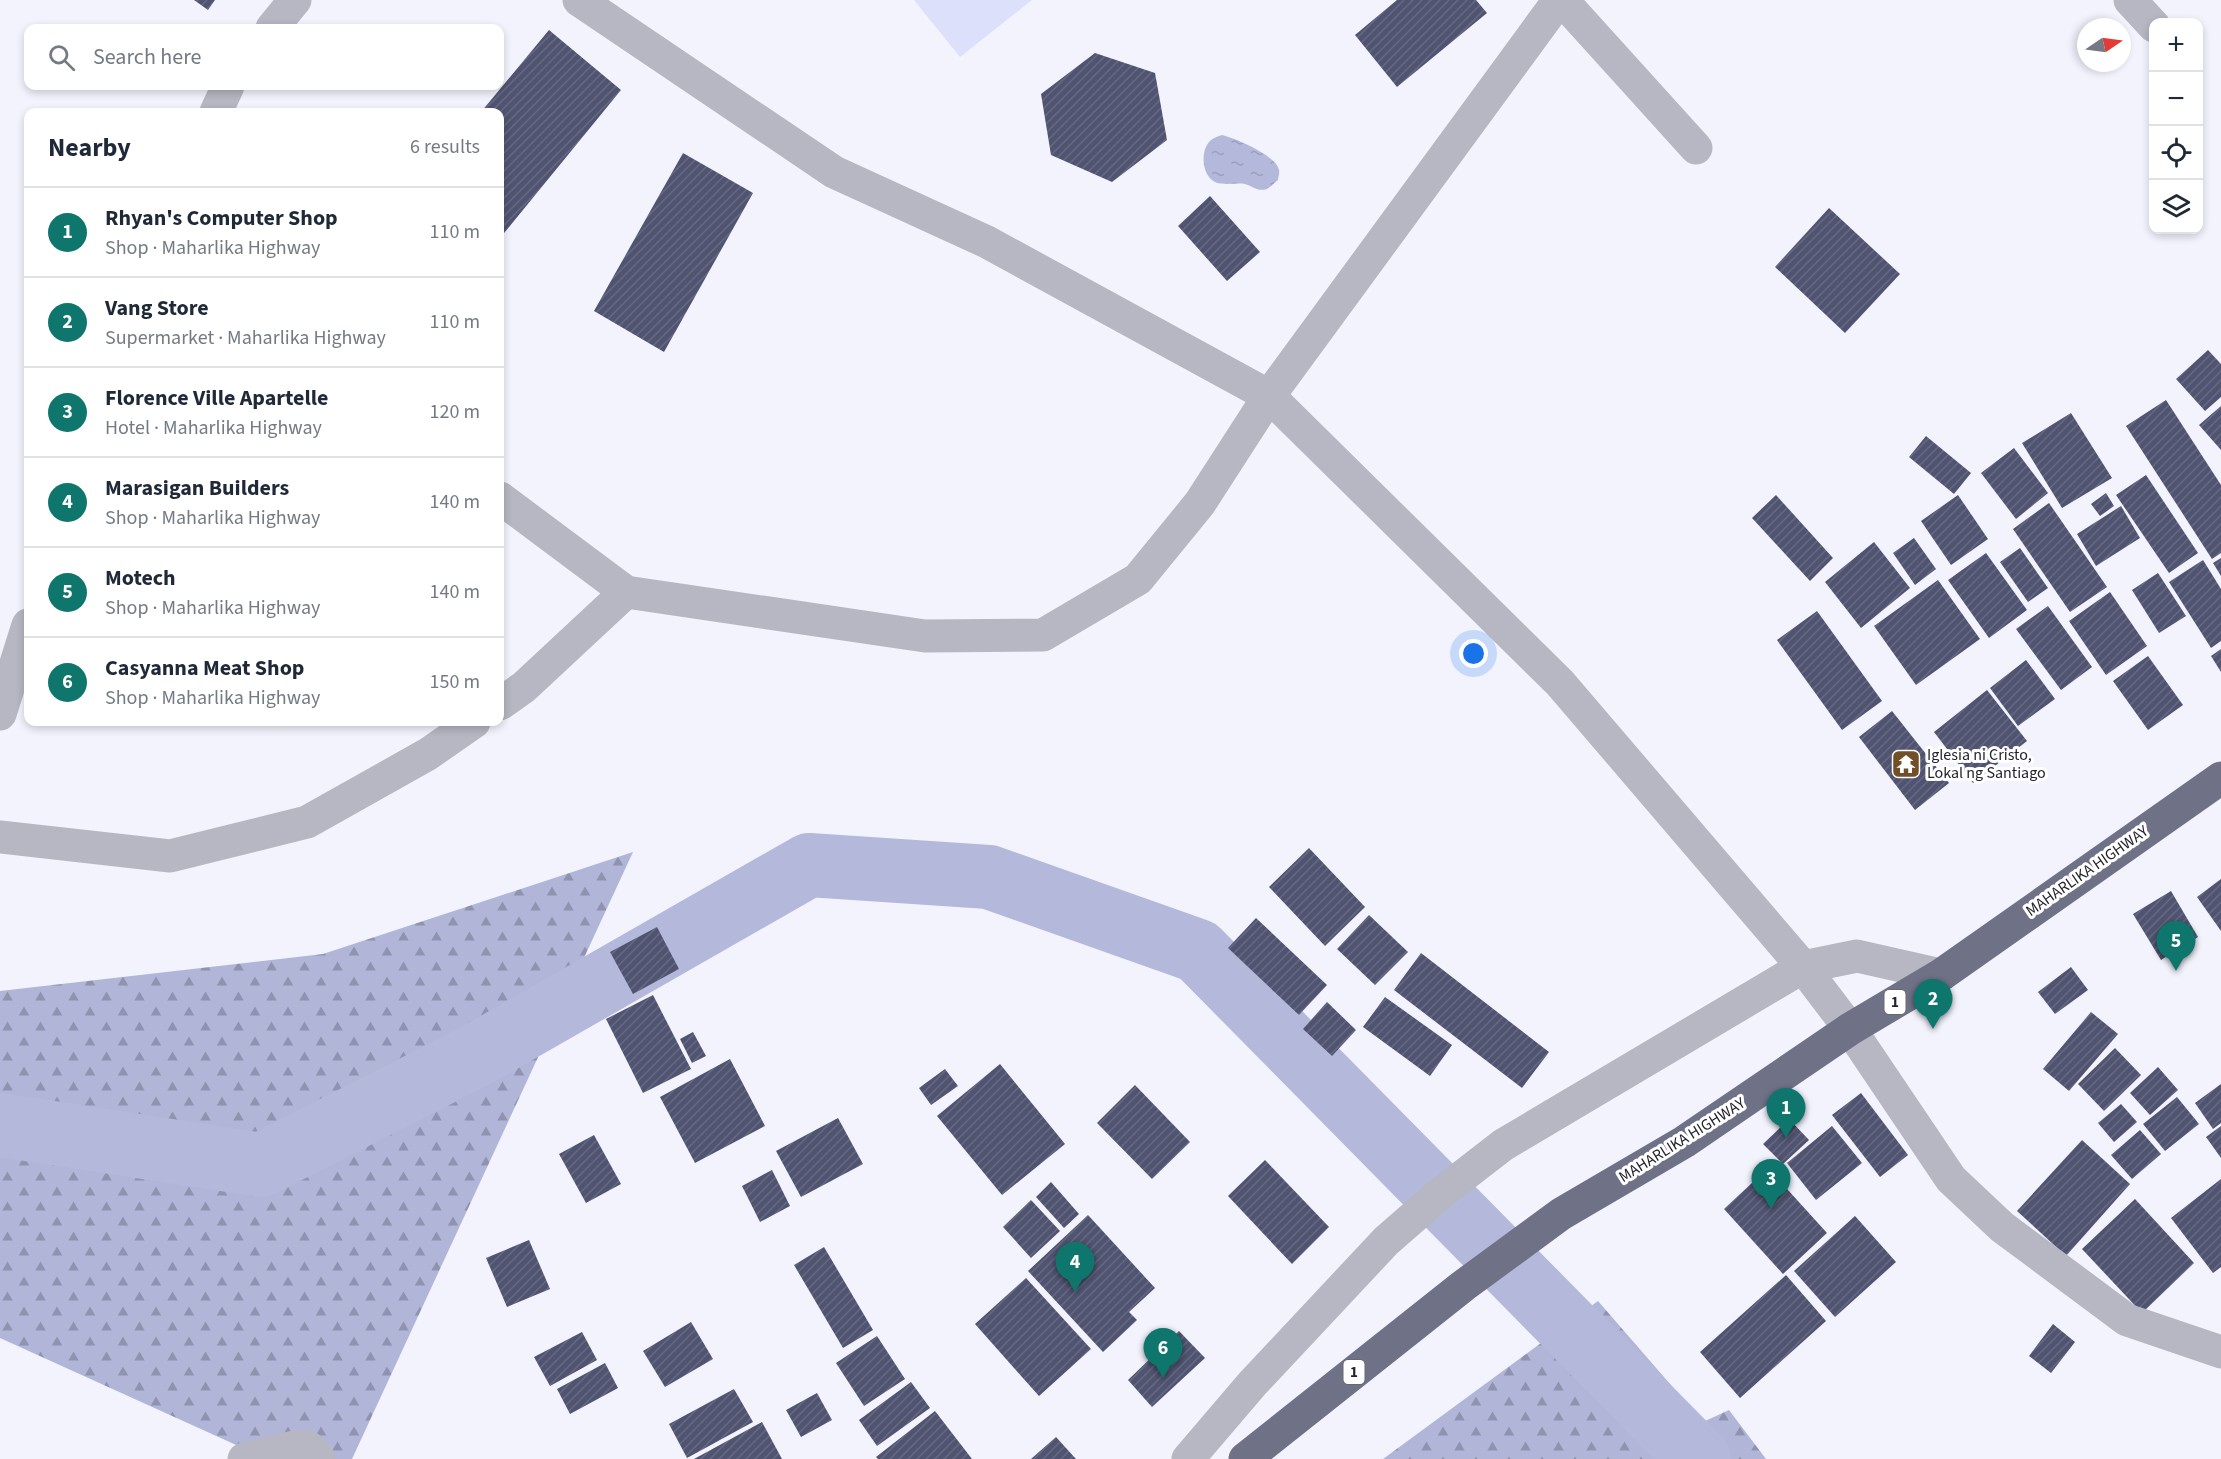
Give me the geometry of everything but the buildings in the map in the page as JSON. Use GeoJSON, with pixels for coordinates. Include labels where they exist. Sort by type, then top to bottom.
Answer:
{"type":"FeatureCollection","features":[{"type":"Feature","properties":{"kind":"highway","name":"MAHARLIKA HIGHWAY"},"geometry":{"type":"LineString","coordinates":[[1245,1459],[1463,1286],[1561,1214],[1684,1142],[1850,1029],[1941,975],[2221,778]]}},
{"type":"Feature","properties":{"kind":"street"},"geometry":{"type":"LineString","coordinates":[[275,24],[295,0]]}},
{"type":"Feature","properties":{"kind":"street"},"geometry":{"type":"LineString","coordinates":[[579,0],[834,172],[987,242],[1269,396],[1560,682],[1803,967],[1850,1029],[1951,1179],[2002,1227],[2127,1320],[2221,1352]]}},
{"type":"Feature","properties":{"kind":"street"},"geometry":{"type":"LineString","coordinates":[[504,501],[626,592],[924,636],[1043,635],[1137,579],[1200,502],[1269,396],[1561,0],[1696,148]]}},
{"type":"Feature","properties":{"kind":"street"},"geometry":{"type":"LineString","coordinates":[[2130,0],[2149,21]]}},
{"type":"Feature","properties":{"kind":"street"},"geometry":{"type":"LineString","coordinates":[[218,108],[226,90]]}},
{"type":"Feature","properties":{"kind":"street"},"geometry":{"type":"LineString","coordinates":[[504,701],[524,687],[626,592]]}},
{"type":"Feature","properties":{"kind":"street"},"geometry":{"type":"LineString","coordinates":[[0,714],[24,639]]}},
{"type":"Feature","properties":{"kind":"street"},"geometry":{"type":"LineString","coordinates":[[0,837],[170,856],[307,822],[428,754],[468,726]]}},
{"type":"Feature","properties":{"kind":"street"},"geometry":{"type":"LineString","coordinates":[[1188,1459],[1252,1384],[1386,1241],[1441,1193],[1503,1145],[1803,967],[1857,956],[1941,975]]}},
{"type":"Feature","properties":{"kind":"street"},"geometry":{"type":"LineString","coordinates":[[244,1459],[294,1447],[308,1447],[319,1459]]}},
{"type":"Feature","properties":{"kind":"green space"},"geometry":{"type":"Polygon","coordinates":[[[633,852],[352,1459],[267,1459],[0,1338],[0,991],[323,954],[633,852]]]}},
{"type":"Feature","properties":{"kind":"green space"},"geometry":{"type":"Polygon","coordinates":[[[1598,1301],[1703,1422],[1729,1410],[1766,1459],[1383,1459],[1598,1301]]]}},
{"type":"Feature","properties":{"kind":"shaded area"},"geometry":{"type":"Polygon","coordinates":[[[914,0],[1032,0],[960,57],[914,0]]]}},
{"type":"Feature","properties":{"kind":"water"},"geometry":{"type":"Polygon","coordinates":[[[1222,135],[1245,144],[1271,159],[1279,170],[1278,180],[1267,189],[1261,190],[1245,184],[1223,184],[1212,180],[1205,168],[1204,154],[1210,141],[1222,135]]]}},
{"type":"Feature","properties":{"kind":"waterway"},"geometry":{"type":"LineString","coordinates":[[0,1125],[261,1165],[475,1056],[809,865],[989,877],[1198,951],[1699,1459]]}},
{"type":"Feature","properties":{"kind":"place","name":"Iglesia ni Cristo, Lokal ng Santiago"},"geometry":{"type":"Point","coordinates":[1906,764]}},
{"type":"Feature","properties":{"kind":"place","name":"Motech"},"geometry":{"type":"Point","coordinates":[2176,971]}},
{"type":"Feature","properties":{"kind":"place","name":"Vang Store"},"geometry":{"type":"Point","coordinates":[1933,1029]}},
{"type":"Feature","properties":{"kind":"place","name":"Rhyan's Computer Shop"},"geometry":{"type":"Point","coordinates":[1786,1138]}},
{"type":"Feature","properties":{"kind":"place","name":"Florence Ville Apartelle"},"geometry":{"type":"Point","coordinates":[1771,1209]}},
{"type":"Feature","properties":{"kind":"place","name":"Marasigan Builders"},"geometry":{"type":"Point","coordinates":[1075,1292]}},
{"type":"Feature","properties":{"kind":"place","name":"Casyanna Meat Shop"},"geometry":{"type":"Point","coordinates":[1163,1378]}}]}
